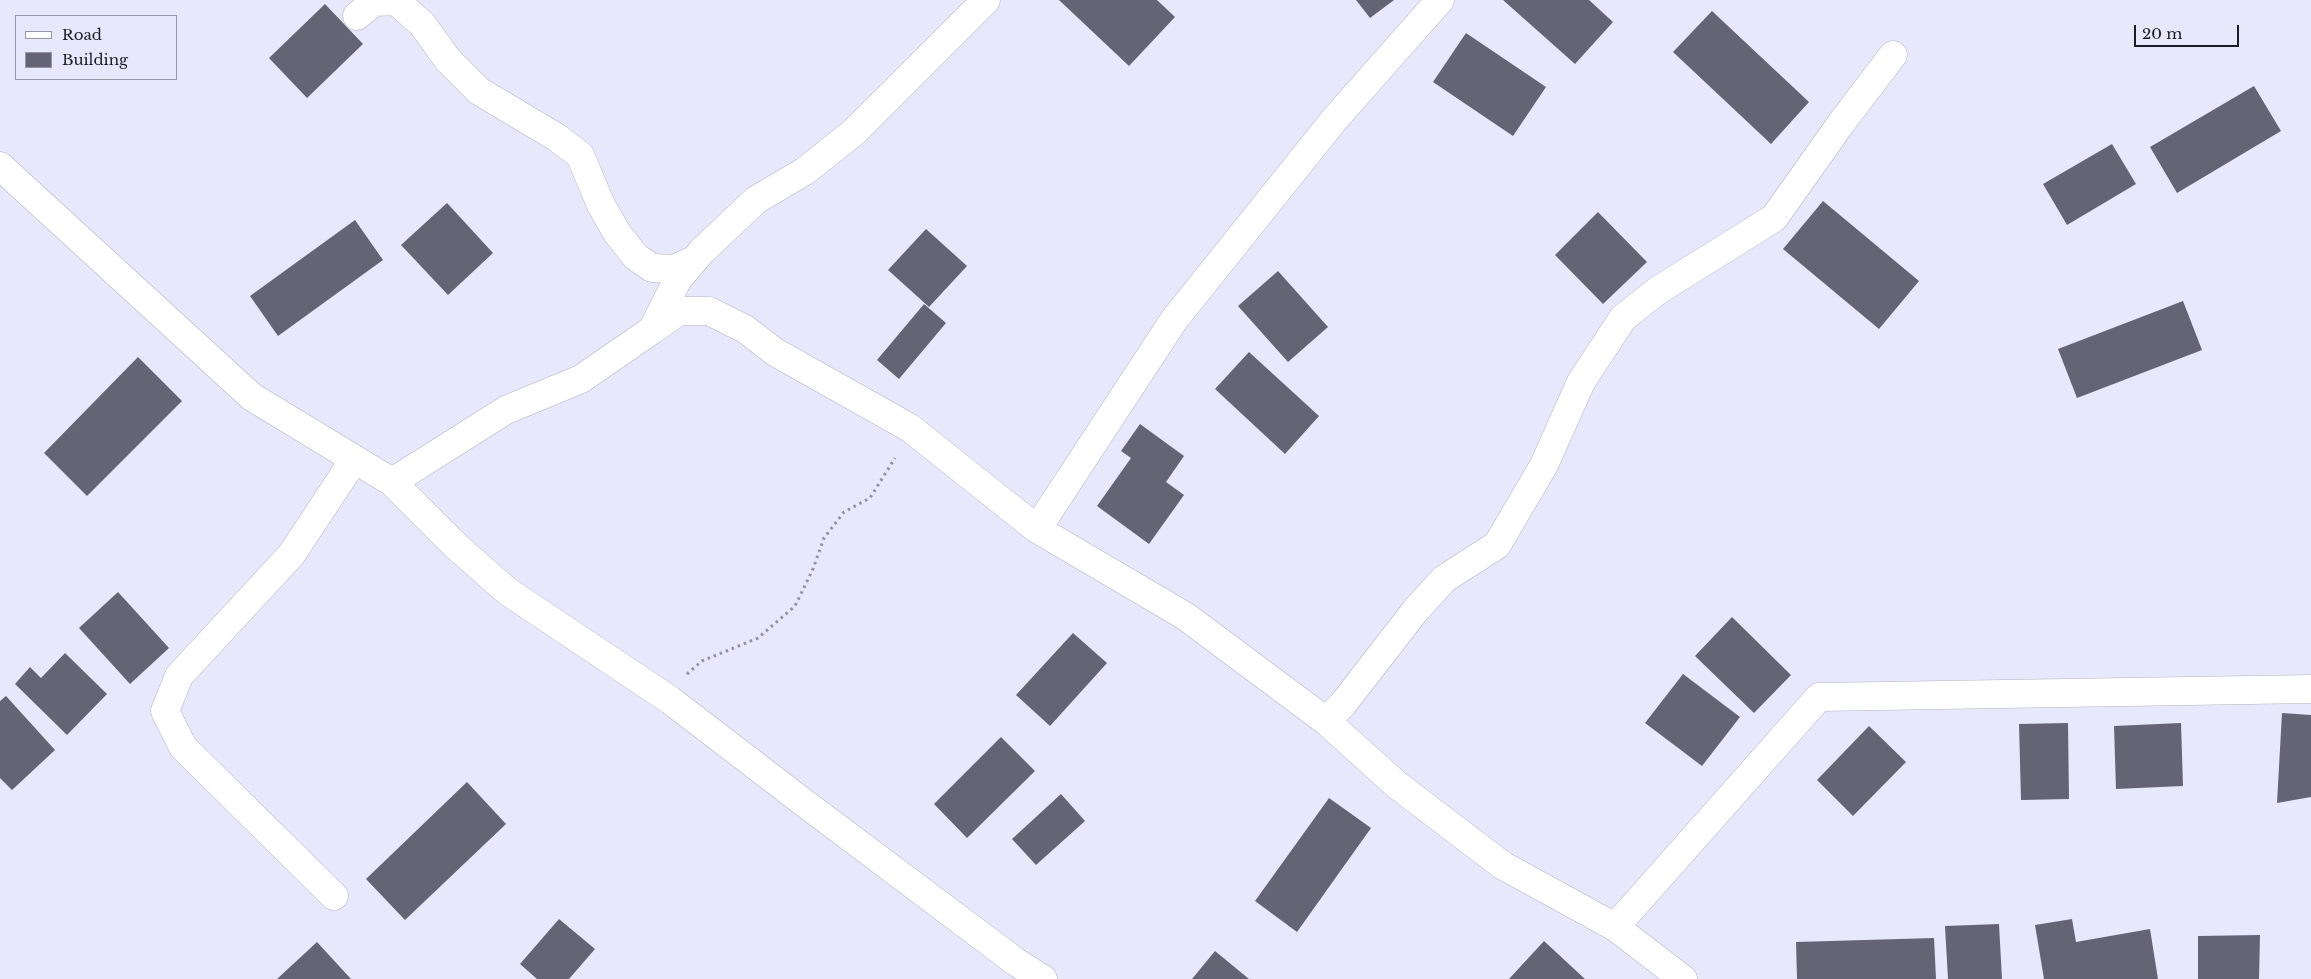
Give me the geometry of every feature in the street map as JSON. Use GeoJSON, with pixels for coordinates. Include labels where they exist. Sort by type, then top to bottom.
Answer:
{"type":"FeatureCollection","features":[{"type":"Feature","properties":{"kind":"street"},"geometry":{"type":"LineString","coordinates":[[652,330],[678,279],[694,260],[756,200],[805,171],[854,132],[986,0]]}},
{"type":"Feature","properties":{"kind":"street"},"geometry":{"type":"LineString","coordinates":[[1037,529],[1174,320],[1334,120],[1440,0]]}},
{"type":"Feature","properties":{"kind":"street"},"geometry":{"type":"LineString","coordinates":[[357,16],[374,2],[396,1],[422,24],[448,60],[479,91],[556,137],[580,155],[601,205],[617,233],[636,257],[652,268],[674,269],[694,260]]}},
{"type":"Feature","properties":{"kind":"street"},"geometry":{"type":"LineString","coordinates":[[1326,721],[1343,704],[1415,611],[1444,579],[1496,545],[1544,464],[1581,382],[1623,318],[1657,291],[1774,218],[1842,122],[1893,55]]}},
{"type":"Feature","properties":{"kind":"street"},"geometry":{"type":"LineString","coordinates":[[0,166],[252,397],[392,482],[456,546],[507,592],[670,700],[1008,956],[1043,979]]}},
{"type":"Feature","properties":{"kind":"street"},"geometry":{"type":"LineString","coordinates":[[392,482],[506,410],[581,379],[679,310],[709,311],[745,329],[776,352],[910,428],[1037,529],[1185,616],[1326,721],[1397,785],[1502,865],[1616,928],[1683,979]]}},
{"type":"Feature","properties":{"kind":"street"},"geometry":{"type":"LineString","coordinates":[[334,896],[183,747],[165,711],[179,676],[291,555],[354,460]]}},
{"type":"Feature","properties":{"kind":"street"},"geometry":{"type":"LineString","coordinates":[[1616,928],[1819,697],[2311,689]]}},
{"type":"Feature","properties":{"kind":"path"},"geometry":{"type":"LineString","coordinates":[[670,700],[683,678],[702,661],[758,638],[795,606],[813,570],[824,538],[844,512],[870,498],[890,469],[910,428]]}},
{"type":"Feature","properties":{"kind":"building"},"geometry":{"type":"Polygon","coordinates":[[[1059,0],[1157,0],[1175,17],[1129,66],[1059,0]]]}},
{"type":"Feature","properties":{"kind":"building"},"geometry":{"type":"Polygon","coordinates":[[[1356,0],[1394,0],[1370,18],[1356,0]]]}},
{"type":"Feature","properties":{"kind":"building"},"geometry":{"type":"Polygon","coordinates":[[[1503,0],[1589,0],[1613,22],[1575,64],[1503,0]]]}},
{"type":"Feature","properties":{"kind":"building"},"geometry":{"type":"Polygon","coordinates":[[[325,4],[363,44],[307,98],[269,58],[325,4]]]}},
{"type":"Feature","properties":{"kind":"building"},"geometry":{"type":"Polygon","coordinates":[[[1712,11],[1809,102],[1771,144],[1673,52],[1712,11]]]}},
{"type":"Feature","properties":{"kind":"building"},"geometry":{"type":"Polygon","coordinates":[[[1466,33],[1546,87],[1513,136],[1433,82],[1466,33]]]}},
{"type":"Feature","properties":{"kind":"building"},"geometry":{"type":"Polygon","coordinates":[[[2254,86],[2281,131],[2177,193],[2150,147],[2254,86]]]}},
{"type":"Feature","properties":{"kind":"building"},"geometry":{"type":"Polygon","coordinates":[[[2112,144],[2136,184],[2067,225],[2043,184],[2112,144]]]}},
{"type":"Feature","properties":{"kind":"building"},"geometry":{"type":"Polygon","coordinates":[[[1823,201],[1919,281],[1879,329],[1783,249],[1823,201]]]}},
{"type":"Feature","properties":{"kind":"building"},"geometry":{"type":"Polygon","coordinates":[[[447,203],[493,253],[448,295],[401,245],[447,203]]]}},
{"type":"Feature","properties":{"kind":"building"},"geometry":{"type":"Polygon","coordinates":[[[1598,212],[1647,262],[1603,304],[1555,255],[1598,212]]]}},
{"type":"Feature","properties":{"kind":"building"},"geometry":{"type":"Polygon","coordinates":[[[355,220],[383,260],[278,336],[250,296],[355,220]]]}},
{"type":"Feature","properties":{"kind":"building"},"geometry":{"type":"Polygon","coordinates":[[[926,229],[967,266],[929,307],[888,270],[926,229]]]}},
{"type":"Feature","properties":{"kind":"building"},"geometry":{"type":"Polygon","coordinates":[[[1278,271],[1328,327],[1288,362],[1238,306],[1278,271]]]}},
{"type":"Feature","properties":{"kind":"building"},"geometry":{"type":"Polygon","coordinates":[[[2183,301],[2202,350],[2077,398],[2058,349],[2183,301]]]}},
{"type":"Feature","properties":{"kind":"building"},"geometry":{"type":"Polygon","coordinates":[[[924,304],[946,323],[899,379],[877,360],[924,304]]]}},
{"type":"Feature","properties":{"kind":"building"},"geometry":{"type":"Polygon","coordinates":[[[1249,352],[1319,416],[1285,454],[1215,389],[1249,352]]]}},
{"type":"Feature","properties":{"kind":"building"},"geometry":{"type":"Polygon","coordinates":[[[138,357],[182,401],[87,496],[44,453],[138,357]]]}},
{"type":"Feature","properties":{"kind":"building"},"geometry":{"type":"Polygon","coordinates":[[[1140,424],[1184,456],[1166,482],[1184,495],[1149,544],[1097,506],[1131,458],[1121,451],[1140,424]]]}},
{"type":"Feature","properties":{"kind":"building"},"geometry":{"type":"Polygon","coordinates":[[[118,592],[169,648],[130,684],[79,628],[118,592]]]}},
{"type":"Feature","properties":{"kind":"building"},"geometry":{"type":"Polygon","coordinates":[[[1732,617],[1791,675],[1754,713],[1695,656],[1732,617]]]}},
{"type":"Feature","properties":{"kind":"building"},"geometry":{"type":"Polygon","coordinates":[[[1073,633],[1107,663],[1050,726],[1016,695],[1073,633]]]}},
{"type":"Feature","properties":{"kind":"building"},"geometry":{"type":"Polygon","coordinates":[[[65,653],[107,694],[67,735],[15,684],[30,667],[41,678],[65,653]]]}},
{"type":"Feature","properties":{"kind":"building"},"geometry":{"type":"Polygon","coordinates":[[[1683,674],[1740,717],[1702,766],[1645,723],[1683,674]]]}},
{"type":"Feature","properties":{"kind":"building"},"geometry":{"type":"Polygon","coordinates":[[[6,696],[55,750],[12,790],[0,778],[0,701],[6,696]]]}},
{"type":"Feature","properties":{"kind":"building"},"geometry":{"type":"Polygon","coordinates":[[[2282,713],[2311,715],[2311,797],[2277,803],[2282,713]]]}},
{"type":"Feature","properties":{"kind":"building"},"geometry":{"type":"Polygon","coordinates":[[[2068,723],[2069,799],[2021,800],[2019,724],[2068,723]]]}},
{"type":"Feature","properties":{"kind":"building"},"geometry":{"type":"Polygon","coordinates":[[[2181,723],[2183,786],[2116,789],[2114,726],[2181,723]]]}},
{"type":"Feature","properties":{"kind":"building"},"geometry":{"type":"Polygon","coordinates":[[[1869,726],[1906,762],[1853,816],[1817,780],[1869,726]]]}},
{"type":"Feature","properties":{"kind":"building"},"geometry":{"type":"Polygon","coordinates":[[[1001,737],[1035,771],[967,838],[934,804],[1001,737]]]}},
{"type":"Feature","properties":{"kind":"building"},"geometry":{"type":"Polygon","coordinates":[[[467,782],[506,824],[405,920],[366,879],[467,782]]]}},
{"type":"Feature","properties":{"kind":"building"},"geometry":{"type":"Polygon","coordinates":[[[1061,794],[1085,821],[1036,865],[1012,839],[1061,794]]]}},
{"type":"Feature","properties":{"kind":"building"},"geometry":{"type":"Polygon","coordinates":[[[1329,798],[1371,828],[1297,932],[1255,901],[1329,798]]]}},
{"type":"Feature","properties":{"kind":"building"},"geometry":{"type":"Polygon","coordinates":[[[559,919],[595,949],[569,979],[537,979],[520,964],[559,919]]]}},
{"type":"Feature","properties":{"kind":"building"},"geometry":{"type":"Polygon","coordinates":[[[2072,919],[2076,942],[2150,929],[2158,979],[2044,979],[2035,925],[2072,919]]]}},
{"type":"Feature","properties":{"kind":"building"},"geometry":{"type":"Polygon","coordinates":[[[1999,924],[2002,979],[1948,979],[1945,926],[1999,924]]]}},
{"type":"Feature","properties":{"kind":"building"},"geometry":{"type":"Polygon","coordinates":[[[2260,935],[2259,979],[2198,979],[2198,936],[2260,935]]]}},
{"type":"Feature","properties":{"kind":"building"},"geometry":{"type":"Polygon","coordinates":[[[1934,938],[1936,979],[1797,979],[1796,942],[1934,938]]]}},
{"type":"Feature","properties":{"kind":"building"},"geometry":{"type":"Polygon","coordinates":[[[1544,941],[1585,979],[1509,979],[1544,941]]]}},
{"type":"Feature","properties":{"kind":"building"},"geometry":{"type":"Polygon","coordinates":[[[317,942],[351,979],[277,979],[317,942]]]}},
{"type":"Feature","properties":{"kind":"building"},"geometry":{"type":"Polygon","coordinates":[[[1215,951],[1249,979],[1192,979],[1215,951]]]}}]}
